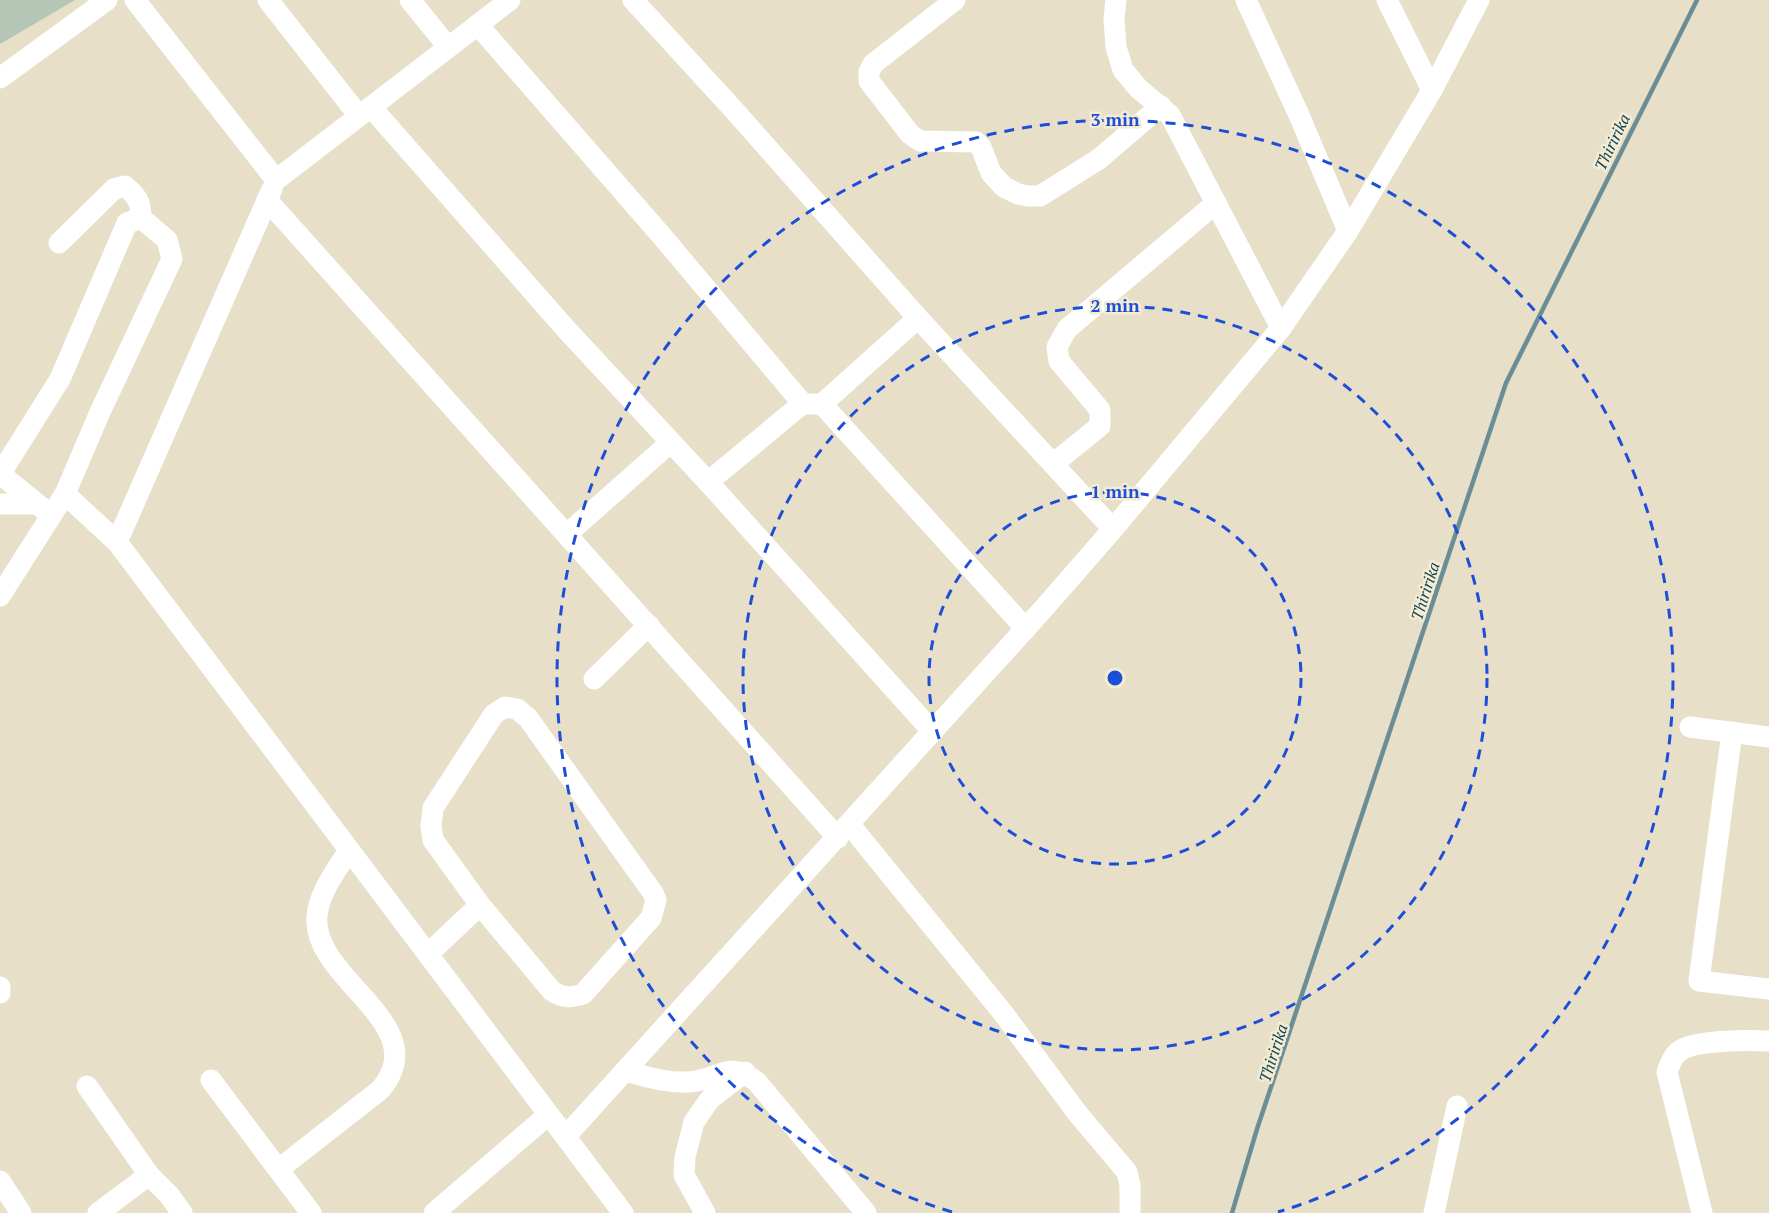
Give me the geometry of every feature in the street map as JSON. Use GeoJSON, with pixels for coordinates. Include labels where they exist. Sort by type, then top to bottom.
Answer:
{"type":"FeatureCollection","features":[{"type":"Feature","properties":{"kind":"street"},"geometry":{"type":"LineString","coordinates":[[0,78],[107,0]]}},
{"type":"Feature","properties":{"kind":"street"},"geometry":{"type":"LineString","coordinates":[[135,0],[276,180]]}},
{"type":"Feature","properties":{"kind":"street"},"geometry":{"type":"LineString","coordinates":[[268,0],[365,111],[708,482],[933,732]]}},
{"type":"Feature","properties":{"kind":"street"},"geometry":{"type":"LineString","coordinates":[[410,0],[448,47]]}},
{"type":"Feature","properties":{"kind":"street"},"geometry":{"type":"LineString","coordinates":[[117,542],[276,180],[510,0]]}},
{"type":"Feature","properties":{"kind":"street"},"geometry":{"type":"LineString","coordinates":[[633,0],[918,318],[1113,529]]}},
{"type":"Feature","properties":{"kind":"street"},"geometry":{"type":"LineString","coordinates":[[955,0],[873,64],[869,72],[869,81],[910,134],[920,141],[976,142],[981,147],[991,173],[1004,187],[1018,194],[1040,196],[1099,159],[1161,106]]}},
{"type":"Feature","properties":{"kind":"street"},"geometry":{"type":"LineString","coordinates":[[1116,0],[1114,19],[1116,47],[1123,70],[1139,89],[1170,115],[1281,328]]}},
{"type":"Feature","properties":{"kind":"street"},"geometry":{"type":"LineString","coordinates":[[1245,0],[1299,115],[1348,231]]}},
{"type":"Feature","properties":{"kind":"street"},"geometry":{"type":"LineString","coordinates":[[1387,0],[1431,90]]}},
{"type":"Feature","properties":{"kind":"street"},"geometry":{"type":"LineString","coordinates":[[566,1136],[1026,629],[1281,328],[1348,231],[1431,90],[1479,0]]}},
{"type":"Feature","properties":{"kind":"street"},"geometry":{"type":"LineString","coordinates":[[478,25],[661,235],[813,404],[1026,629]]}},
{"type":"Feature","properties":{"kind":"street"},"geometry":{"type":"LineString","coordinates":[[0,596],[44,510],[65,494],[100,412],[172,259],[167,240],[141,218],[141,206],[137,196],[125,186],[114,189],[58,243]]}},
{"type":"Feature","properties":{"kind":"street"},"geometry":{"type":"LineString","coordinates":[[267,200],[649,625],[844,832],[1003,1013],[1078,1114],[1126,1172],[1131,1185],[1130,1213]]}},
{"type":"Feature","properties":{"kind":"street"},"geometry":{"type":"LineString","coordinates":[[1053,464],[1100,426],[1101,421],[1100,410],[1059,361],[1057,347],[1067,329],[1216,203]]}},
{"type":"Feature","properties":{"kind":"street"},"geometry":{"type":"LineString","coordinates":[[44,510],[4,478],[4,468],[60,379],[127,223],[141,218]]}},
{"type":"Feature","properties":{"kind":"street"},"geometry":{"type":"LineString","coordinates":[[708,482],[813,404],[918,318]]}},
{"type":"Feature","properties":{"kind":"street"},"geometry":{"type":"LineString","coordinates":[[567,534],[670,442]]}},
{"type":"Feature","properties":{"kind":"street"},"geometry":{"type":"LineString","coordinates":[[65,494],[117,542],[624,1213]]}},
{"type":"Feature","properties":{"kind":"street"},"geometry":{"type":"LineString","coordinates":[[0,504],[44,510]]}},
{"type":"Feature","properties":{"kind":"street"},"geometry":{"type":"LineString","coordinates":[[594,679],[649,625]]}},
{"type":"Feature","properties":{"kind":"street"},"geometry":{"type":"LineString","coordinates":[[505,707],[518,710],[528,718],[653,893],[655,908],[651,918],[583,994],[572,998],[561,997],[552,991],[480,905],[433,840],[433,808],[494,714],[505,707]]}},
{"type":"Feature","properties":{"kind":"street"},"geometry":{"type":"LineString","coordinates":[[1690,727],[1769,737]]}},
{"type":"Feature","properties":{"kind":"street"},"geometry":{"type":"LineString","coordinates":[[1732,732],[1700,981],[1769,989]]}},
{"type":"Feature","properties":{"kind":"street"},"geometry":{"type":"LineString","coordinates":[[279,1169],[380,1090],[391,1077],[395,1056],[393,1040],[369,1003],[341,972],[321,938],[317,918],[319,907],[331,880],[350,850]]}},
{"type":"Feature","properties":{"kind":"street"},"geometry":{"type":"LineString","coordinates":[[429,953],[480,905]]}},
{"type":"Feature","properties":{"kind":"street"},"geometry":{"type":"LineString","coordinates":[[0,987],[0,993]]}},
{"type":"Feature","properties":{"kind":"street"},"geometry":{"type":"LineString","coordinates":[[1702,1213],[1667,1072],[1672,1057],[1683,1049],[1702,1043],[1769,1041]]}},
{"type":"Feature","properties":{"kind":"street"},"geometry":{"type":"LineString","coordinates":[[625,1071],[664,1081],[687,1082],[733,1070],[745,1072],[757,1082],[866,1213]]}},
{"type":"Feature","properties":{"kind":"street"},"geometry":{"type":"LineString","coordinates":[[705,1213],[684,1175],[685,1157],[694,1122],[710,1099],[745,1072]]}},
{"type":"Feature","properties":{"kind":"street"},"geometry":{"type":"LineString","coordinates":[[212,1080],[311,1213]]}},
{"type":"Feature","properties":{"kind":"street"},"geometry":{"type":"LineString","coordinates":[[87,1086],[149,1175],[169,1195],[182,1213]]}},
{"type":"Feature","properties":{"kind":"street"},"geometry":{"type":"LineString","coordinates":[[1434,1213],[1457,1106]]}},
{"type":"Feature","properties":{"kind":"street"},"geometry":{"type":"LineString","coordinates":[[434,1213],[548,1115]]}},
{"type":"Feature","properties":{"kind":"street"},"geometry":{"type":"LineString","coordinates":[[98,1213],[149,1175]]}},
{"type":"Feature","properties":{"kind":"street"},"geometry":{"type":"LineString","coordinates":[[0,1181],[21,1213]]}},
{"type":"Feature","properties":{"kind":"green space"},"geometry":{"type":"Polygon","coordinates":[[[0,0],[75,0],[0,44],[0,0]]]}},
{"type":"Feature","properties":{"kind":"waterway","name":"Thiririka"},"geometry":{"type":"LineString","coordinates":[[1232,1213],[1257,1129],[1506,383],[1697,0]]}}]}
